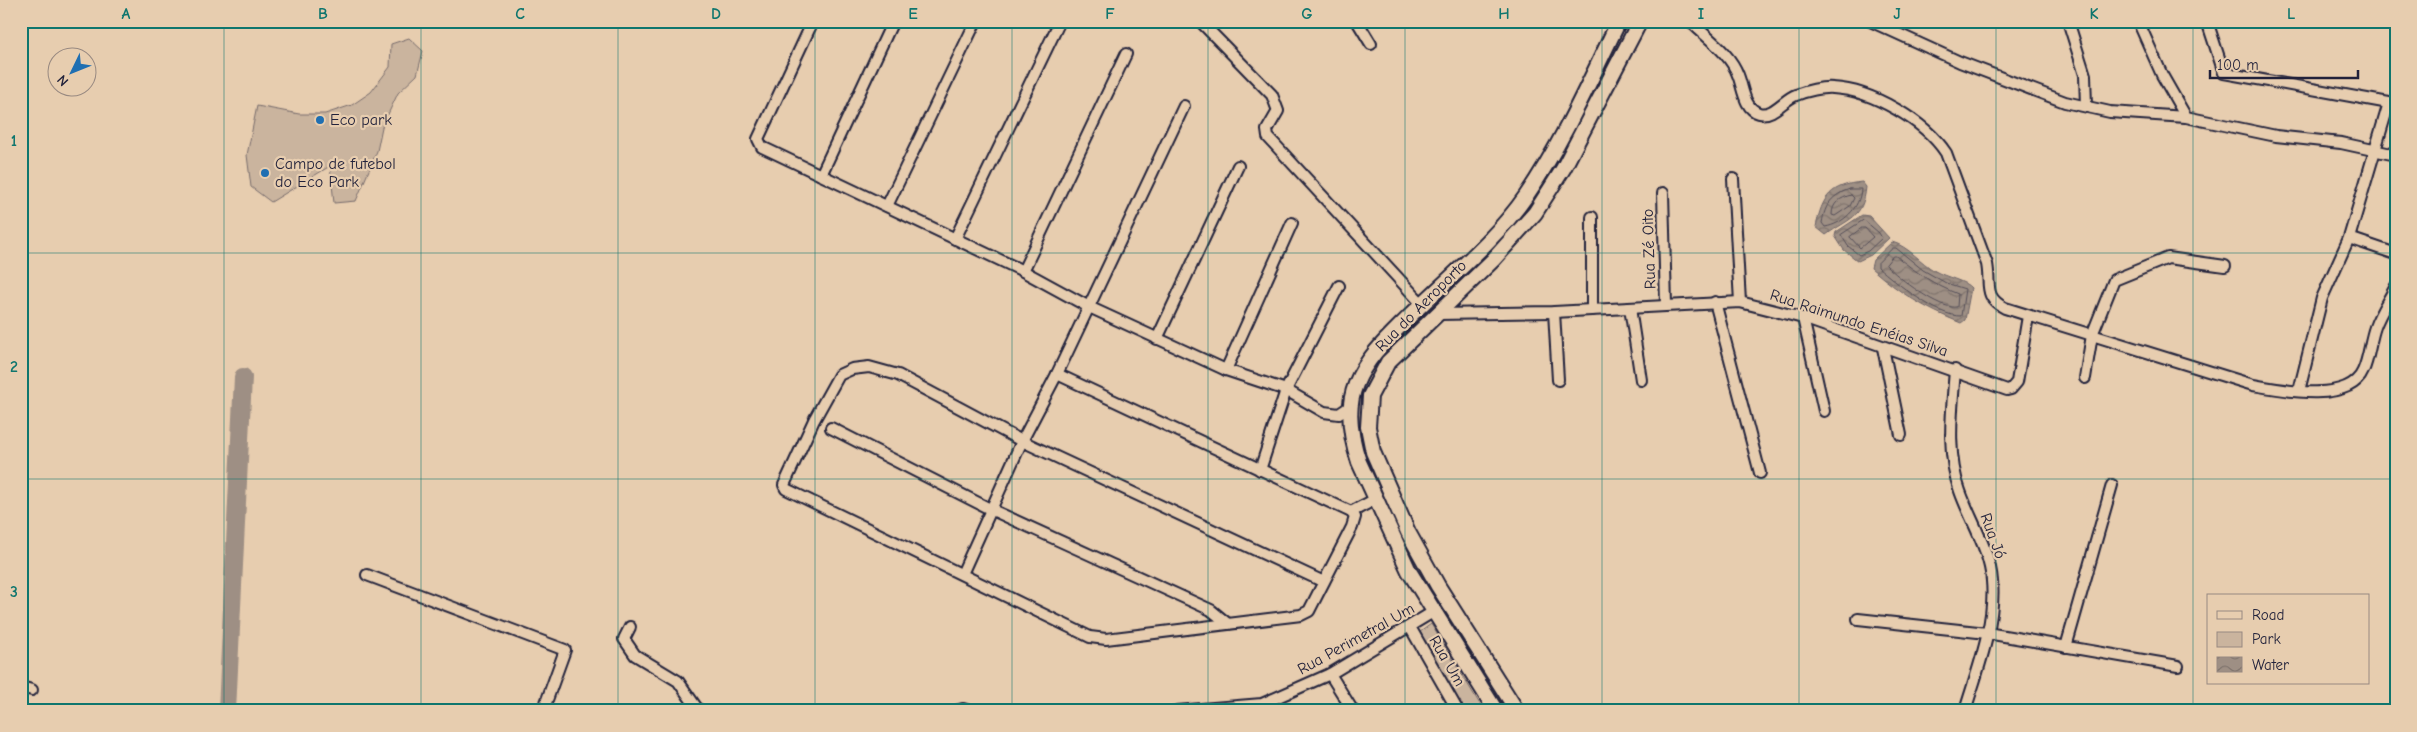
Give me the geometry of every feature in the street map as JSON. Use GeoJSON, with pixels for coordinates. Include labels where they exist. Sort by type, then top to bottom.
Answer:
{"type":"FeatureCollection","features":[{"type":"Feature","properties":{"kind":"main road","name":"Rua do Aeroporto"},"geometry":{"type":"LineString","coordinates":[[1496,711],[1409,571],[1376,499],[1354,444],[1351,406],[1355,385],[1371,355],[1480,247],[1526,196],[1554,151],[1619,21]]}},
{"type":"Feature","properties":{"kind":"main road","name":"Rua do Aeroporto"},"geometry":{"type":"LineString","coordinates":[[1517,711],[1438,586],[1408,532],[1373,452],[1368,427],[1370,396],[1388,362],[1493,260],[1522,229],[1549,193],[1640,21]]}},
{"type":"Feature","properties":{"kind":"main road"},"geometry":{"type":"LineString","coordinates":[[1480,247],[1493,260]]}},
{"type":"Feature","properties":{"kind":"street"},"geometry":{"type":"LineString","coordinates":[[813,21],[758,139],[762,147],[1023,271],[1157,339],[1226,370],[1286,390],[1324,412],[1339,414],[1351,406]]}},
{"type":"Feature","properties":{"kind":"street"},"geometry":{"type":"LineString","coordinates":[[821,175],[893,21]]}},
{"type":"Feature","properties":{"kind":"street"},"geometry":{"type":"LineString","coordinates":[[887,206],[976,21]]}},
{"type":"Feature","properties":{"kind":"street"},"geometry":{"type":"LineString","coordinates":[[955,239],[1060,21]]}},
{"type":"Feature","properties":{"kind":"street"},"geometry":{"type":"LineString","coordinates":[[1200,21],[1272,95],[1278,111],[1267,130],[1268,137],[1422,304]]}},
{"type":"Feature","properties":{"kind":"street"},"geometry":{"type":"LineString","coordinates":[[1357,21],[1371,44]]}},
{"type":"Feature","properties":{"kind":"street"},"geometry":{"type":"LineString","coordinates":[[1690,21],[1730,59],[1738,75],[1744,96],[1752,109],[1760,114],[1769,112],[1794,95],[1833,88],[1858,93],[1892,106],[1938,140],[1946,153],[1987,264],[1990,276],[1989,294],[1996,304],[2028,316],[2253,385],[2282,390],[2337,392],[2356,382],[2363,372],[2376,324],[2396,286]]}},
{"type":"Feature","properties":{"kind":"street"},"geometry":{"type":"LineString","coordinates":[[1870,21],[2016,85],[2086,106],[2110,112],[2186,117],[2276,136],[2341,143],[2396,155]]}},
{"type":"Feature","properties":{"kind":"street"},"geometry":{"type":"LineString","coordinates":[[2068,21],[2085,75],[2086,106]]}},
{"type":"Feature","properties":{"kind":"street"},"geometry":{"type":"LineString","coordinates":[[2138,21],[2162,75],[2186,117]]}},
{"type":"Feature","properties":{"kind":"street"},"geometry":{"type":"LineString","coordinates":[[2207,21],[2224,73],[2389,104],[2374,149],[2349,238],[2322,298],[2299,391]]}},
{"type":"Feature","properties":{"kind":"street"},"geometry":{"type":"LineString","coordinates":[[2381,21],[2396,26]]}},
{"type":"Feature","properties":{"kind":"street"},"geometry":{"type":"LineString","coordinates":[[1023,271],[1126,54]]}},
{"type":"Feature","properties":{"kind":"street"},"geometry":{"type":"LineString","coordinates":[[962,574],[1022,440],[1057,374],[1184,106]]}},
{"type":"Feature","properties":{"kind":"street"},"geometry":{"type":"LineString","coordinates":[[1157,339],[1238,166]]}},
{"type":"Feature","properties":{"kind":"street"},"geometry":{"type":"LineString","coordinates":[[1733,180],[1740,302]]}},
{"type":"Feature","properties":{"kind":"street","name":"Rua Zé Oito"},"geometry":{"type":"LineString","coordinates":[[1663,193],[1666,305]]}},
{"type":"Feature","properties":{"kind":"street"},"geometry":{"type":"LineString","coordinates":[[1592,217],[1592,310]]}},
{"type":"Feature","properties":{"kind":"street"},"geometry":{"type":"LineString","coordinates":[[1226,370],[1292,223]]}},
{"type":"Feature","properties":{"kind":"street"},"geometry":{"type":"LineString","coordinates":[[2349,238],[2396,254]]}},
{"type":"Feature","properties":{"kind":"street"},"geometry":{"type":"LineString","coordinates":[[2084,378],[2092,335],[2114,280],[2168,258],[2225,266]]}},
{"type":"Feature","properties":{"kind":"street"},"geometry":{"type":"LineString","coordinates":[[1260,470],[1286,390],[1339,286]]}},
{"type":"Feature","properties":{"kind":"street"},"geometry":{"type":"LineString","coordinates":[[1715,302],[1760,473]]}},
{"type":"Feature","properties":{"kind":"street","name":"Rua Raimundo Enéias Silva"},"geometry":{"type":"LineString","coordinates":[[1438,314],[1554,312],[1740,302],[1803,318],[1883,348],[1955,370],[2006,390],[2011,389],[2017,382],[2028,316]]}},
{"type":"Feature","properties":{"kind":"street"},"geometry":{"type":"LineString","coordinates":[[1630,308],[1641,380]]}},
{"type":"Feature","properties":{"kind":"street"},"geometry":{"type":"LineString","coordinates":[[1554,312],[1558,380]]}},
{"type":"Feature","properties":{"kind":"street"},"geometry":{"type":"LineString","coordinates":[[1803,318],[1824,411]]}},
{"type":"Feature","properties":{"kind":"street"},"geometry":{"type":"LineString","coordinates":[[1883,348],[1901,434]]}},
{"type":"Feature","properties":{"kind":"street"},"geometry":{"type":"LineString","coordinates":[[1057,374],[1351,512],[1355,517],[1352,527],[1324,582],[1309,611],[1301,615],[1106,639],[1090,637],[786,489],[785,479],[839,375],[852,369],[869,367],[898,376],[1022,440],[1324,582]]}},
{"type":"Feature","properties":{"kind":"street","name":"Rua Jó"},"geometry":{"type":"LineString","coordinates":[[1955,370],[1951,439],[1960,490],[1985,552],[1992,578],[1993,594],[1987,633],[1965,711]]}},
{"type":"Feature","properties":{"kind":"street"},"geometry":{"type":"LineString","coordinates":[[831,428],[990,509],[1211,610],[1228,624]]}},
{"type":"Feature","properties":{"kind":"street"},"geometry":{"type":"LineString","coordinates":[[2066,647],[2112,485]]}},
{"type":"Feature","properties":{"kind":"street"},"geometry":{"type":"LineString","coordinates":[[1351,512],[1376,499]]}},
{"type":"Feature","properties":{"kind":"street"},"geometry":{"type":"LineString","coordinates":[[367,575],[565,650],[543,711]]}},
{"type":"Feature","properties":{"kind":"street","name":"Rua Perimetral Um"},"geometry":{"type":"LineString","coordinates":[[1177,711],[1262,707],[1330,674],[1433,612]]}},
{"type":"Feature","properties":{"kind":"street"},"geometry":{"type":"LineString","coordinates":[[1858,619],[1987,633],[2178,666]]}},
{"type":"Feature","properties":{"kind":"street"},"geometry":{"type":"LineString","coordinates":[[630,627],[624,640],[636,656],[678,680],[699,711]]}},
{"type":"Feature","properties":{"kind":"street","name":"Rua Um"},"geometry":{"type":"LineString","coordinates":[[1410,627],[1458,711]]}},
{"type":"Feature","properties":{"kind":"street"},"geometry":{"type":"LineString","coordinates":[[1330,674],[1353,711]]}},
{"type":"Feature","properties":{"kind":"green space","name":"Eco park"},"geometry":{"type":"Polygon","coordinates":[[[409,38],[423,51],[417,75],[398,93],[382,127],[377,151],[356,201],[334,203],[330,166],[271,202],[251,187],[247,155],[257,106],[299,114],[325,114],[352,105],[371,92],[390,67],[391,44],[409,38]]]}},
{"type":"Feature","properties":{"kind":"green space"},"geometry":{"type":"Polygon","coordinates":[[[1431,624],[1484,711],[1461,711],[1416,635],[1431,624]]]}},
{"type":"Feature","properties":{"kind":"water"},"geometry":{"type":"Polygon","coordinates":[[[1862,182],[1866,187],[1864,198],[1862,206],[1854,217],[1826,235],[1816,227],[1821,207],[1835,189],[1862,182]]]}},
{"type":"Feature","properties":{"kind":"water"},"geometry":{"type":"Polygon","coordinates":[[[1862,215],[1869,216],[1889,238],[1871,255],[1858,261],[1844,250],[1835,236],[1836,232],[1862,215]]]}},
{"type":"Feature","properties":{"kind":"water"},"geometry":{"type":"Polygon","coordinates":[[[1892,242],[1904,247],[1935,271],[1965,283],[1971,288],[1965,320],[1961,323],[1924,306],[1903,293],[1871,268],[1873,260],[1892,242]]]}},
{"type":"Feature","properties":{"kind":"waterway"},"geometry":{"type":"LineString","coordinates":[[227,711],[243,377]]}},
{"type":"Feature","properties":{"kind":"place","name":"Eco park"},"geometry":{"type":"Point","coordinates":[320,120]}},
{"type":"Feature","properties":{"kind":"place","name":"Campo de futebol do Eco Park"},"geometry":{"type":"Point","coordinates":[265,173]}}]}
